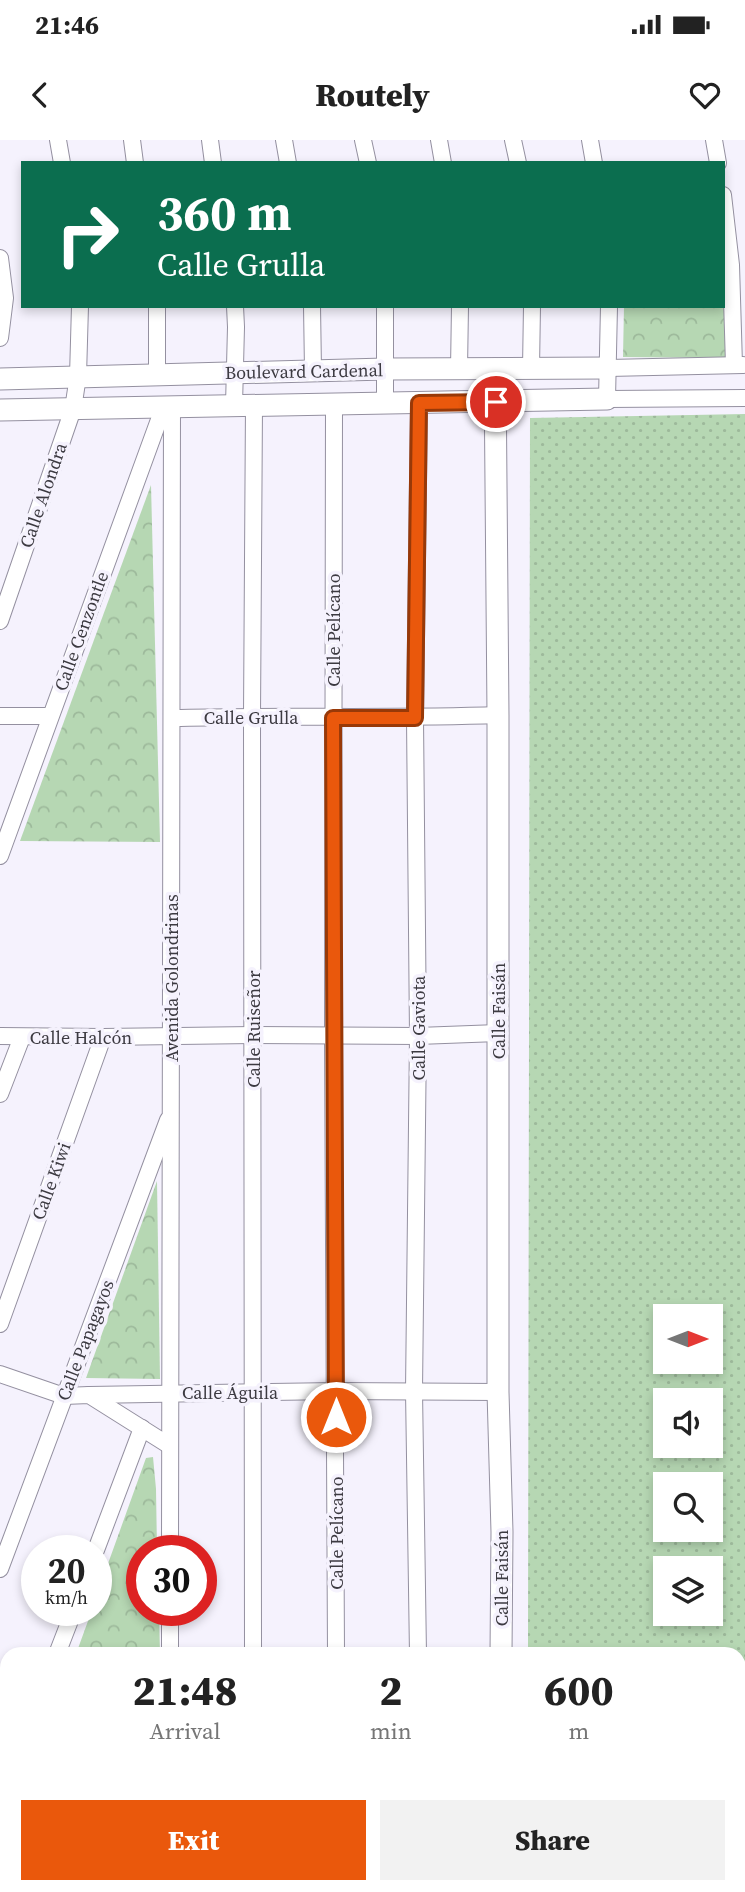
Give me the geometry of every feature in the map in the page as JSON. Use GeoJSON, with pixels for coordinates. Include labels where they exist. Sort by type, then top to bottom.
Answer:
{"type":"FeatureCollection","features":[{"type":"Feature","properties":{"kind":"street"},"geometry":{"type":"LineString","coordinates":[[58,140],[62,161]]}},
{"type":"Feature","properties":{"kind":"street"},"geometry":{"type":"LineString","coordinates":[[132,140],[135,161]]}},
{"type":"Feature","properties":{"kind":"street"},"geometry":{"type":"LineString","coordinates":[[210,140],[213,161]]}},
{"type":"Feature","properties":{"kind":"street"},"geometry":{"type":"LineString","coordinates":[[284,140],[288,161]]}},
{"type":"Feature","properties":{"kind":"street"},"geometry":{"type":"LineString","coordinates":[[363,140],[368,161]]}},
{"type":"Feature","properties":{"kind":"street"},"geometry":{"type":"LineString","coordinates":[[439,140],[443,161]]}},
{"type":"Feature","properties":{"kind":"street"},"geometry":{"type":"LineString","coordinates":[[513,140],[518,161]]}},
{"type":"Feature","properties":{"kind":"street"},"geometry":{"type":"LineString","coordinates":[[590,140],[594,161]]}},
{"type":"Feature","properties":{"kind":"street"},"geometry":{"type":"LineString","coordinates":[[714,140],[718,161]]}},
{"type":"Feature","properties":{"kind":"street"},"geometry":{"type":"LineString","coordinates":[[608,368],[740,365],[725,211]]}},
{"type":"Feature","properties":{"kind":"street"},"geometry":{"type":"LineString","coordinates":[[0,258],[5,299],[0,338]]}},
{"type":"Feature","properties":{"kind":"street","name":"Calle Alondra"},"geometry":{"type":"LineString","coordinates":[[0,621],[73,409],[78,376],[80,308]]}},
{"type":"Feature","properties":{"kind":"street"},"geometry":{"type":"LineString","coordinates":[[157,308],[157,376]]}},
{"type":"Feature","properties":{"kind":"street","name":"Calle Ruiseñor"},"geometry":{"type":"LineString","coordinates":[[235,308],[234,372],[244,405],[252,716],[253,1647]]}},
{"type":"Feature","properties":{"kind":"street"},"geometry":{"type":"LineString","coordinates":[[312,308],[313,370]]}},
{"type":"Feature","properties":{"kind":"street"},"geometry":{"type":"LineString","coordinates":[[385,308],[385,403]]}},
{"type":"Feature","properties":{"kind":"street"},"geometry":{"type":"LineString","coordinates":[[459,369],[460,308]]}},
{"type":"Feature","properties":{"kind":"street"},"geometry":{"type":"LineString","coordinates":[[531,368],[532,308]]}},
{"type":"Feature","properties":{"kind":"street"},"geometry":{"type":"LineString","coordinates":[[609,308],[607,399],[745,398]]}},
{"type":"Feature","properties":{"kind":"street","name":"Boulevard Cardenal"},"geometry":{"type":"LineString","coordinates":[[0,379],[313,370],[608,368]]}},
{"type":"Feature","properties":{"kind":"street","name":"Calle Faisán"},"geometry":{"type":"LineString","coordinates":[[495,369],[501,1647]]}},
{"type":"Feature","properties":{"kind":"street","name":"Boulevard Cardenal"},"geometry":{"type":"LineString","coordinates":[[0,410],[607,399]]}},
{"type":"Feature","properties":{"kind":"street","name":"Calle Gaviota"},"geometry":{"type":"LineString","coordinates":[[418,1647],[414,1391],[418,1036],[415,718],[419,403]]}},
{"type":"Feature","properties":{"kind":"street","name":"Calle Pelícano"},"geometry":{"type":"LineString","coordinates":[[334,404],[336,1647]]}},
{"type":"Feature","properties":{"kind":"street","name":"Calle Cenzontle"},"geometry":{"type":"LineString","coordinates":[[0,856],[50,716],[168,406]]}},
{"type":"Feature","properties":{"kind":"street","name":"Avenida Golondrinas"},"geometry":{"type":"LineString","coordinates":[[168,406],[172,718],[170,1535]]}},
{"type":"Feature","properties":{"kind":"street","name":"Calle Grulla"},"geometry":{"type":"LineString","coordinates":[[172,718],[415,718],[498,715]]}},
{"type":"Feature","properties":{"kind":"street"},"geometry":{"type":"LineString","coordinates":[[0,716],[50,716]]}},
{"type":"Feature","properties":{"kind":"street","name":"Calle Halcón"},"geometry":{"type":"LineString","coordinates":[[0,1036],[333,1037],[498,1033]]}},
{"type":"Feature","properties":{"kind":"street"},"geometry":{"type":"LineString","coordinates":[[0,1094],[22,1037]]}},
{"type":"Feature","properties":{"kind":"street","name":"Calle Kiwi"},"geometry":{"type":"LineString","coordinates":[[0,1324],[103,1038]]}},
{"type":"Feature","properties":{"kind":"street","name":"Calle Papagayos"},"geometry":{"type":"LineString","coordinates":[[0,1569],[171,1111]]}},
{"type":"Feature","properties":{"kind":"street","name":"Calle Águila"},"geometry":{"type":"LineString","coordinates":[[0,1374],[64,1396],[336,1391],[498,1392]]}},
{"type":"Feature","properties":{"kind":"street"},"geometry":{"type":"LineString","coordinates":[[89,1395],[170,1446]]}},
{"type":"Feature","properties":{"kind":"street"},"geometry":{"type":"LineString","coordinates":[[102,1535],[142,1428]]}},
{"type":"Feature","properties":{"kind":"street"},"geometry":{"type":"LineString","coordinates":[[60,1647],[68,1626]]}},
{"type":"Feature","properties":{"kind":"street"},"geometry":{"type":"LineString","coordinates":[[170,1626],[170,1647]]}},
{"type":"Feature","properties":{"kind":"green space"},"geometry":{"type":"Polygon","coordinates":[[[725,295],[727,358],[623,357],[624,308],[725,308],[725,295]]]}},
{"type":"Feature","properties":{"kind":"green space"},"geometry":{"type":"Polygon","coordinates":[[[745,414],[745,1647],[528,1647],[530,418],[745,414]]]}},
{"type":"Feature","properties":{"kind":"green space"},"geometry":{"type":"Polygon","coordinates":[[[151,485],[160,842],[20,841],[151,485]]]}},
{"type":"Feature","properties":{"kind":"green space"},"geometry":{"type":"Polygon","coordinates":[[[157,1181],[160,1379],[86,1378],[157,1181]]]}},
{"type":"Feature","properties":{"kind":"green space"},"geometry":{"type":"Polygon","coordinates":[[[153,1457],[157,1535],[126,1535],[126,1626],[159,1626],[160,1647],[79,1647],[86,1626],[112,1626],[112,1553],[146,1458],[153,1457]]]}},
{"type":"Feature","properties":{"kind":"route"},"geometry":{"type":"LineString","coordinates":[[336,1417],[333,718],[415,718],[419,403],[496,402]]}}]}
